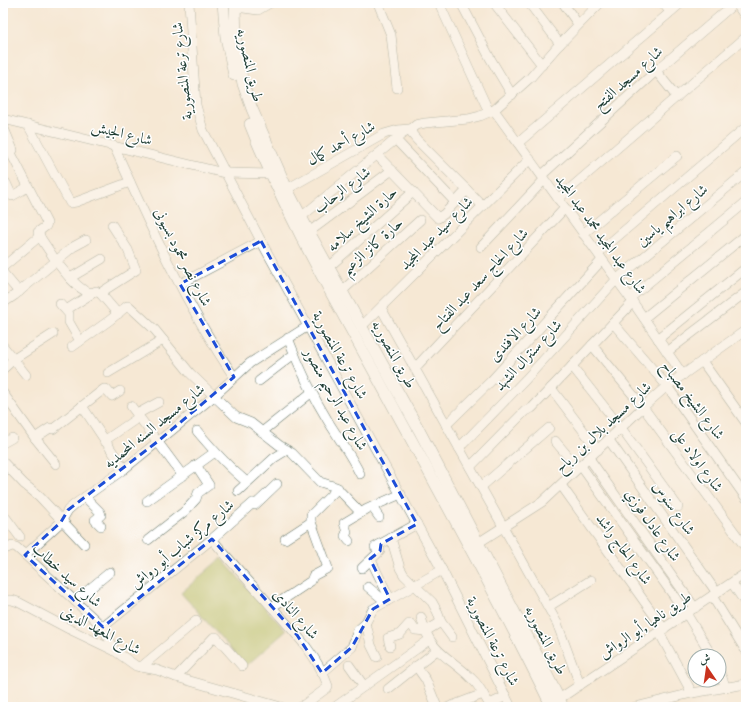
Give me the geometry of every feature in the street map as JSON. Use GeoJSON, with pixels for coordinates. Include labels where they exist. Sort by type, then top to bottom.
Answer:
{"type":"FeatureCollection","features":[{"type":"Feature","properties":{"kind":"main road","name":"طريق المنصوريه"},"geometry":{"type":"LineString","coordinates":[[223,3],[226,37],[234,74],[266,174],[321,274],[478,543],[537,655],[555,705]]}},
{"type":"Feature","properties":{"kind":"main road","name":"طريق المنصوريه"},"geometry":{"type":"LineString","coordinates":[[236,5],[236,47],[243,84],[252,109],[287,189],[309,232],[362,327],[492,587],[555,705]]}},
{"type":"Feature","properties":{"kind":"street","name":"شارع ترعة المنصورية"},"geometry":{"type":"LineString","coordinates":[[189,3],[196,105],[202,130],[261,241],[442,570],[511,707]]}},
{"type":"Feature","properties":{"kind":"street"},"geometry":{"type":"LineString","coordinates":[[236,5],[258,10],[270,3]]}},
{"type":"Feature","properties":{"kind":"street"},"geometry":{"type":"LineString","coordinates":[[378,3],[392,35],[397,88]]}},
{"type":"Feature","properties":{"kind":"street","name":"شارع عبد المجيد محمد عبد المجيد"},"geometry":{"type":"LineString","coordinates":[[439,3],[492,111],[530,159],[683,375]]}},
{"type":"Feature","properties":{"kind":"street"},"geometry":{"type":"LineString","coordinates":[[461,3],[490,58],[512,95]]}},
{"type":"Feature","properties":{"kind":"street"},"geometry":{"type":"LineString","coordinates":[[494,3],[542,65]]}},
{"type":"Feature","properties":{"kind":"street"},"geometry":{"type":"LineString","coordinates":[[529,3],[560,44]]}},
{"type":"Feature","properties":{"kind":"street"},"geometry":{"type":"LineString","coordinates":[[564,3],[578,24]]}},
{"type":"Feature","properties":{"kind":"street"},"geometry":{"type":"LineString","coordinates":[[301,217],[416,125],[468,119],[492,111],[512,95],[542,65],[578,24],[600,3]]}},
{"type":"Feature","properties":{"kind":"street"},"geometry":{"type":"LineString","coordinates":[[663,3],[670,12]]}},
{"type":"Feature","properties":{"kind":"street"},"geometry":{"type":"LineString","coordinates":[[518,143],[681,3]]}},
{"type":"Feature","properties":{"kind":"street"},"geometry":{"type":"LineString","coordinates":[[736,3],[746,18]]}},
{"type":"Feature","properties":{"kind":"street","name":"شارع مسجد الفتح"},"geometry":{"type":"LineString","coordinates":[[481,247],[543,177],[656,71],[736,3]]}},
{"type":"Feature","properties":{"kind":"street"},"geometry":{"type":"LineString","coordinates":[[558,199],[746,37]]}},
{"type":"Feature","properties":{"kind":"street"},"geometry":{"type":"LineString","coordinates":[[656,71],[677,97]]}},
{"type":"Feature","properties":{"kind":"street","name":"شارع الجيش"},"geometry":{"type":"LineString","coordinates":[[3,119],[224,173],[266,174]]}},
{"type":"Feature","properties":{"kind":"street"},"geometry":{"type":"LineString","coordinates":[[28,125],[70,203],[130,182]]}},
{"type":"Feature","properties":{"kind":"street"},"geometry":{"type":"LineString","coordinates":[[3,126],[13,150],[11,152],[12,155],[46,224],[46,226],[38,232],[40,236],[56,261],[70,278],[77,285],[88,292],[98,292],[118,314]]}},
{"type":"Feature","properties":{"kind":"street","name":"شارع الافندى"},"geometry":{"type":"LineString","coordinates":[[446,425],[491,381],[600,256],[746,127]]}},
{"type":"Feature","properties":{"kind":"street"},"geometry":{"type":"LineString","coordinates":[[411,129],[412,134],[417,140],[483,206]]}},
{"type":"Feature","properties":{"kind":"street","name":"شارع أحمد كمال"},"geometry":{"type":"LineString","coordinates":[[287,189],[384,134],[398,130],[411,129]]}},
{"type":"Feature","properties":{"kind":"street"},"geometry":{"type":"LineString","coordinates":[[396,140],[455,202]]}},
{"type":"Feature","properties":{"kind":"street","name":"شارع نصر محمود بسيونى"},"geometry":{"type":"LineString","coordinates":[[114,146],[147,219],[180,284],[221,358],[234,377]]}},
{"type":"Feature","properties":{"kind":"street"},"geometry":{"type":"LineString","coordinates":[[377,155],[438,218],[467,190]]}},
{"type":"Feature","properties":{"kind":"street"},"geometry":{"type":"LineString","coordinates":[[584,234],[677,156]]}},
{"type":"Feature","properties":{"kind":"street","name":"شارع سيد عبد المجيد"},"geometry":{"type":"LineString","coordinates":[[362,327],[530,159]]}},
{"type":"Feature","properties":{"kind":"street","name":"شارع الرحاب"},"geometry":{"type":"LineString","coordinates":[[309,232],[392,170]]}},
{"type":"Feature","properties":{"kind":"street","name":"شارع ابراهيم ياسين"},"geometry":{"type":"LineString","coordinates":[[616,280],[746,172]]}},
{"type":"Feature","properties":{"kind":"street"},"geometry":{"type":"LineString","coordinates":[[6,183],[12,196],[28,187]]}},
{"type":"Feature","properties":{"kind":"street","name":"حارة الشيخ سلامه"},"geometry":{"type":"LineString","coordinates":[[329,267],[413,192]]}},
{"type":"Feature","properties":{"kind":"street"},"geometry":{"type":"LineString","coordinates":[[470,467],[524,411],[532,408],[613,323],[631,300],[746,202]]}},
{"type":"Feature","properties":{"kind":"street","name":"شارع الحاج سعد عبد الفتاح"},"geometry":{"type":"LineString","coordinates":[[415,368],[565,208]]}},
{"type":"Feature","properties":{"kind":"street","name":"حارة كانز الزعيم"},"geometry":{"type":"LineString","coordinates":[[342,292],[420,220]]}},
{"type":"Feature","properties":{"kind":"street"},"geometry":{"type":"LineString","coordinates":[[80,341],[69,322],[69,314],[63,307],[98,292],[136,270],[128,250],[112,224]]}},
{"type":"Feature","properties":{"kind":"street"},"geometry":{"type":"LineString","coordinates":[[644,318],[746,235]]}},
{"type":"Feature","properties":{"kind":"street"},"geometry":{"type":"LineString","coordinates":[[3,267],[40,236]]}},
{"type":"Feature","properties":{"kind":"street"},"geometry":{"type":"LineString","coordinates":[[3,303],[19,292],[73,247],[86,240]]}},
{"type":"Feature","properties":{"kind":"street"},"geometry":{"type":"LineString","coordinates":[[180,284],[261,241]]}},
{"type":"Feature","properties":{"kind":"street"},"geometry":{"type":"LineString","coordinates":[[70,278],[102,259]]}},
{"type":"Feature","properties":{"kind":"street"},"geometry":{"type":"LineString","coordinates":[[658,339],[746,268]]}},
{"type":"Feature","properties":{"kind":"street"},"geometry":{"type":"LineString","coordinates":[[3,272],[19,292]]}},
{"type":"Feature","properties":{"kind":"street","name":"شارع سنترال الشهد"},"geometry":{"type":"LineString","coordinates":[[459,448],[526,379],[616,280]]}},
{"type":"Feature","properties":{"kind":"street"},"geometry":{"type":"LineString","coordinates":[[667,352],[746,292]]}},
{"type":"Feature","properties":{"kind":"street"},"geometry":{"type":"LineString","coordinates":[[72,347],[127,306],[130,307],[155,330],[190,373],[236,417],[251,424],[292,453],[320,482],[338,488],[361,513]]}},
{"type":"Feature","properties":{"kind":"street"},"geometry":{"type":"LineString","coordinates":[[381,308],[548,606],[561,631],[580,685]]}},
{"type":"Feature","properties":{"kind":"street","name":"شارع الشيخ مصباح"},"geometry":{"type":"LineString","coordinates":[[613,323],[667,386],[746,498]]}},
{"type":"Feature","properties":{"kind":"street","name":"شارع مسجد السنه المحمديه"},"geometry":{"type":"LineString","coordinates":[[25,556],[62,520],[68,510],[124,469],[214,396],[258,357],[308,326]]}},
{"type":"Feature","properties":{"kind":"street","name":"شارع مسجد بلال بن رباح"},"geometry":{"type":"LineString","coordinates":[[478,543],[542,502],[667,386],[746,330]]}},
{"type":"Feature","properties":{"kind":"street"},"geometry":{"type":"LineString","coordinates":[[3,369],[14,359],[53,334]]}},
{"type":"Feature","properties":{"kind":"street","name":"شارع عبد الرحيم منصور"},"geometry":{"type":"LineString","coordinates":[[288,338],[312,392],[360,474]]}},
{"type":"Feature","properties":{"kind":"street"},"geometry":{"type":"LineString","coordinates":[[108,373],[163,340]]}},
{"type":"Feature","properties":{"kind":"street","name":"شارع اولاد على"},"geometry":{"type":"LineString","coordinates":[[592,345],[643,407],[746,548]]}},
{"type":"Feature","properties":{"kind":"street"},"geometry":{"type":"LineString","coordinates":[[3,346],[26,375]]}},
{"type":"Feature","properties":{"kind":"street"},"geometry":{"type":"LineString","coordinates":[[259,381],[294,354]]}},
{"type":"Feature","properties":{"kind":"street"},"geometry":{"type":"LineString","coordinates":[[702,361],[746,423]]}},
{"type":"Feature","properties":{"kind":"street"},"geometry":{"type":"LineString","coordinates":[[572,366],[621,428],[678,508]]}},
{"type":"Feature","properties":{"kind":"street"},"geometry":{"type":"LineString","coordinates":[[551,388],[598,450]]}},
{"type":"Feature","properties":{"kind":"street"},"geometry":{"type":"LineString","coordinates":[[35,438],[50,428],[53,429],[104,389],[106,389],[112,396],[120,391]]}},
{"type":"Feature","properties":{"kind":"street"},"geometry":{"type":"LineString","coordinates":[[262,432],[312,392]]}},
{"type":"Feature","properties":{"kind":"street"},"geometry":{"type":"LineString","coordinates":[[3,393],[35,438],[56,464]]}},
{"type":"Feature","properties":{"kind":"street"},"geometry":{"type":"LineString","coordinates":[[104,441],[136,413],[159,402]]}},
{"type":"Feature","properties":{"kind":"street"},"geometry":{"type":"LineString","coordinates":[[82,406],[124,469]]}},
{"type":"Feature","properties":{"kind":"street"},"geometry":{"type":"LineString","coordinates":[[136,413],[183,476]]}},
{"type":"Feature","properties":{"kind":"street"},"geometry":{"type":"LineString","coordinates":[[481,487],[549,428]]}},
{"type":"Feature","properties":{"kind":"street"},"geometry":{"type":"LineString","coordinates":[[197,431],[215,452],[247,482]]}},
{"type":"Feature","properties":{"kind":"street"},"geometry":{"type":"LineString","coordinates":[[3,443],[12,438]]}},
{"type":"Feature","properties":{"kind":"street","name":"شارع سنوس"},"geometry":{"type":"LineString","coordinates":[[608,440],[715,594],[746,651]]}},
{"type":"Feature","properties":{"kind":"street"},"geometry":{"type":"LineString","coordinates":[[555,441],[580,467],[686,614],[707,648]]}},
{"type":"Feature","properties":{"kind":"street"},"geometry":{"type":"LineString","coordinates":[[238,491],[274,458],[287,450]]}},
{"type":"Feature","properties":{"kind":"street"},"geometry":{"type":"LineString","coordinates":[[147,501],[215,452]]}},
{"type":"Feature","properties":{"kind":"street","name":"شارع عادل فوزي"},"geometry":{"type":"LineString","coordinates":[[589,458],[695,608]]}},
{"type":"Feature","properties":{"kind":"street"},"geometry":{"type":"LineString","coordinates":[[3,462],[62,520],[84,544]]}},
{"type":"Feature","properties":{"kind":"street"},"geometry":{"type":"LineString","coordinates":[[148,540],[184,511],[196,499],[198,493],[209,485],[196,466]]}},
{"type":"Feature","properties":{"kind":"street","name":"شارع مركز شباب أبو رواش"},"geometry":{"type":"LineString","coordinates":[[103,627],[212,540],[252,503],[255,505],[277,484]]}},
{"type":"Feature","properties":{"kind":"street","name":"شارع الحاج راشد"},"geometry":{"type":"LineString","coordinates":[[561,485],[662,630],[692,694]]}},
{"type":"Feature","properties":{"kind":"street"},"geometry":{"type":"LineString","coordinates":[[272,608],[310,581],[313,576],[328,568],[311,522],[311,515],[338,488]]}},
{"type":"Feature","properties":{"kind":"street"},"geometry":{"type":"LineString","coordinates":[[349,541],[345,536],[347,532],[343,523],[400,494]]}},
{"type":"Feature","properties":{"kind":"street"},"geometry":{"type":"LineString","coordinates":[[85,497],[100,512],[101,514],[95,520],[101,526]]}},
{"type":"Feature","properties":{"kind":"street"},"geometry":{"type":"LineString","coordinates":[[372,507],[379,517]]}},
{"type":"Feature","properties":{"kind":"street"},"geometry":{"type":"LineString","coordinates":[[3,516],[20,537]]}},
{"type":"Feature","properties":{"kind":"street"},"geometry":{"type":"LineString","coordinates":[[284,540],[311,522]]}},
{"type":"Feature","properties":{"kind":"street"},"geometry":{"type":"LineString","coordinates":[[362,568],[380,550],[377,546],[417,524]]}},
{"type":"Feature","properties":{"kind":"street"},"geometry":{"type":"LineString","coordinates":[[391,538],[400,568],[404,575],[432,602],[441,622],[452,638]]}},
{"type":"Feature","properties":{"kind":"street","name":"شارع النادى"},"geometry":{"type":"LineString","coordinates":[[212,540],[297,635],[313,656],[328,686],[301,707]]}},
{"type":"Feature","properties":{"kind":"street","name":"شارع سيد خطاب"},"geometry":{"type":"LineString","coordinates":[[5,548],[16,547],[103,627],[115,651]]}},
{"type":"Feature","properties":{"kind":"street"},"geometry":{"type":"LineString","coordinates":[[371,560],[388,601]]}},
{"type":"Feature","properties":{"kind":"street"},"geometry":{"type":"LineString","coordinates":[[322,673],[352,647],[358,630],[365,624],[373,609],[442,570]]}},
{"type":"Feature","properties":{"kind":"street"},"geometry":{"type":"LineString","coordinates":[[75,601],[110,572]]}},
{"type":"Feature","properties":{"kind":"street","name":"طريق ناهيا ,أبو الرواش"},"geometry":{"type":"LineString","coordinates":[[555,705],[580,685],[746,573]]}},
{"type":"Feature","properties":{"kind":"street"},"geometry":{"type":"LineString","coordinates":[[548,606],[591,580]]}},
{"type":"Feature","properties":{"kind":"street"},"geometry":{"type":"LineString","coordinates":[[732,583],[746,604]]}},
{"type":"Feature","properties":{"kind":"street"},"geometry":{"type":"LineString","coordinates":[[368,587],[388,601]]}},
{"type":"Feature","properties":{"kind":"street","name":"شارع المعهد الدينى"},"geometry":{"type":"LineString","coordinates":[[3,600],[18,602],[115,651],[132,664],[281,707]]}},
{"type":"Feature","properties":{"kind":"street"},"geometry":{"type":"LineString","coordinates":[[421,617],[425,632],[436,650],[474,680],[490,703],[506,696]]}},
{"type":"Feature","properties":{"kind":"street"},"geometry":{"type":"LineString","coordinates":[[141,666],[196,620]]}},
{"type":"Feature","properties":{"kind":"street"},"geometry":{"type":"LineString","coordinates":[[390,646],[388,638],[410,624],[415,630],[425,632],[441,622]]}},
{"type":"Feature","properties":{"kind":"street"},"geometry":{"type":"LineString","coordinates":[[365,624],[371,645],[377,657]]}},
{"type":"Feature","properties":{"kind":"street"},"geometry":{"type":"LineString","coordinates":[[176,677],[214,636],[242,666]]}},
{"type":"Feature","properties":{"kind":"street"},"geometry":{"type":"LineString","coordinates":[[335,707],[429,640]]}},
{"type":"Feature","properties":{"kind":"street"},"geometry":{"type":"LineString","coordinates":[[388,689],[436,650]]}},
{"type":"Feature","properties":{"kind":"street"},"geometry":{"type":"LineString","coordinates":[[349,665],[364,686]]}},
{"type":"Feature","properties":{"kind":"street"},"geometry":{"type":"LineString","coordinates":[[416,666],[426,680],[437,707]]}},
{"type":"Feature","properties":{"kind":"street"},"geometry":{"type":"LineString","coordinates":[[727,688],[746,684]]}},
{"type":"Feature","properties":{"kind":"street"},"geometry":{"type":"LineString","coordinates":[[635,707],[726,688]]}},
{"type":"Feature","properties":{"kind":"street"},"geometry":{"type":"LineString","coordinates":[[449,707],[484,694]]}},
{"type":"Feature","properties":{"kind":"highlighted area"},"geometry":{"type":"Polygon","coordinates":[[[261,241],[417,524],[381,544],[380,551],[370,559],[390,599],[373,609],[352,647],[322,673],[297,635],[212,539],[103,627],[25,555],[61,522],[68,510],[157,442],[234,377],[180,284],[261,241]]]}},
{"type":"Feature","properties":{"kind":"green space"},"geometry":{"type":"Polygon","coordinates":[[[221,558],[286,631],[246,666],[181,593],[221,558]]]}}]}
